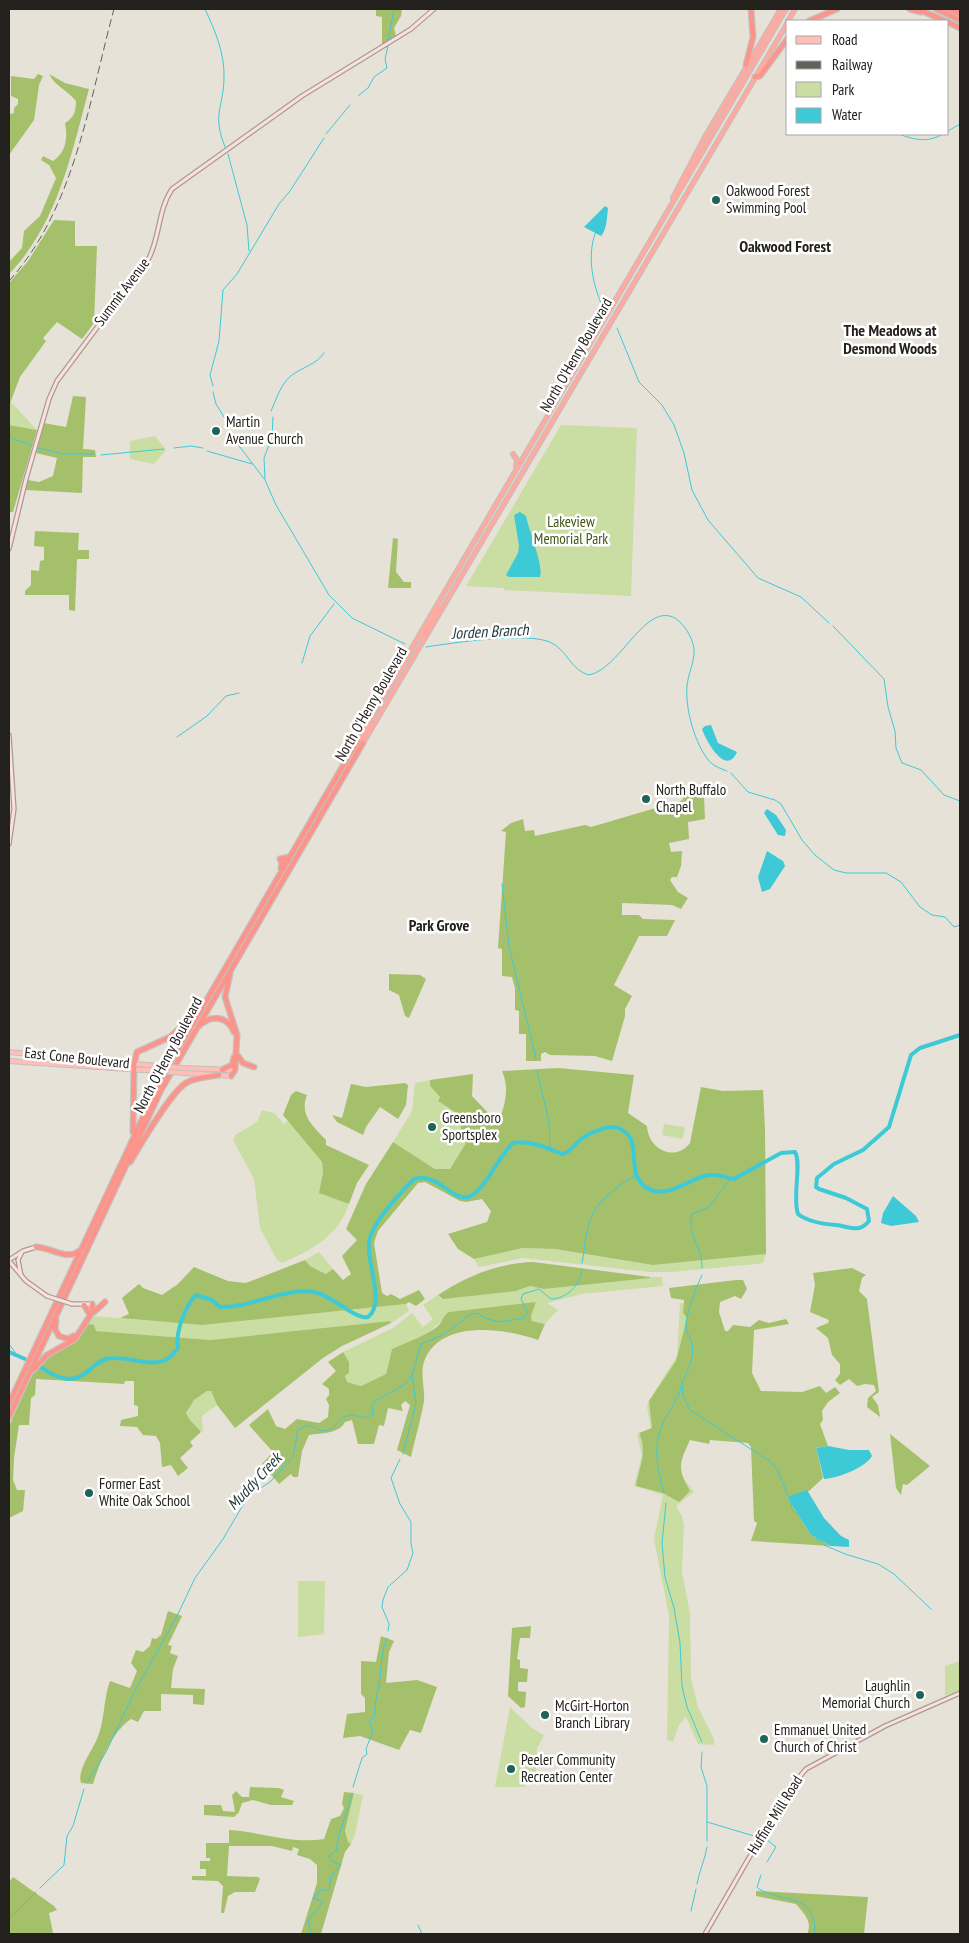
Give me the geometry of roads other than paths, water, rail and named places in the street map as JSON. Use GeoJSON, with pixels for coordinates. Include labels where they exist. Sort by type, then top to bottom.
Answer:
{"type":"FeatureCollection","features":[{"type":"Feature","properties":{"kind":"highway"},"geometry":{"type":"LineString","coordinates":[[746,66],[753,37],[751,9]]}},
{"type":"Feature","properties":{"kind":"highway"},"geometry":{"type":"LineString","coordinates":[[659,227],[706,135],[780,9]]}},
{"type":"Feature","properties":{"kind":"highway","name":"North O'Henry Boulevard"},"geometry":{"type":"LineString","coordinates":[[9,1402],[162,1077],[280,871],[282,863],[280,859],[289,857],[786,9]]}},
{"type":"Feature","properties":{"kind":"highway","name":"North O'Henry Boulevard"},"geometry":{"type":"LineString","coordinates":[[789,20],[795,9]]}},
{"type":"Feature","properties":{"kind":"highway"},"geometry":{"type":"LineString","coordinates":[[811,20],[837,9]]}},
{"type":"Feature","properties":{"kind":"highway"},"geometry":{"type":"LineString","coordinates":[[910,9],[932,15]]}},
{"type":"Feature","properties":{"kind":"highway"},"geometry":{"type":"LineString","coordinates":[[918,9],[942,20]]}},
{"type":"Feature","properties":{"kind":"highway"},"geometry":{"type":"LineString","coordinates":[[936,9],[960,20]]}},
{"type":"Feature","properties":{"kind":"highway"},"geometry":{"type":"LineString","coordinates":[[948,9],[959,11]]}},
{"type":"Feature","properties":{"kind":"highway","name":"North O'Henry Boulevard"},"geometry":{"type":"LineString","coordinates":[[9,1417],[161,1090],[187,1043],[621,302],[786,24]]}},
{"type":"Feature","properties":{"kind":"highway"},"geometry":{"type":"LineString","coordinates":[[755,77],[760,76],[786,41]]}},
{"type":"Feature","properties":{"kind":"highway"},"geometry":{"type":"LineString","coordinates":[[621,302],[637,271],[636,266]]}},
{"type":"Feature","properties":{"kind":"highway"},"geometry":{"type":"LineString","coordinates":[[594,350],[594,344],[606,319]]}},
{"type":"Feature","properties":{"kind":"highway"},"geometry":{"type":"LineString","coordinates":[[503,492],[518,462],[513,454],[523,455],[540,430]]}},
{"type":"Feature","properties":{"kind":"highway"},"geometry":{"type":"LineString","coordinates":[[423,641],[422,637],[438,609],[437,605]]}},
{"type":"Feature","properties":{"kind":"highway"},"geometry":{"type":"LineString","coordinates":[[369,747],[363,743],[362,739],[376,708],[370,704]]}},
{"type":"Feature","properties":{"kind":"highway"},"geometry":{"type":"LineString","coordinates":[[231,1076],[235,1070],[236,1027],[225,996],[226,986],[234,963]]}},
{"type":"Feature","properties":{"kind":"highway"},"geometry":{"type":"LineString","coordinates":[[127,1148],[134,1123],[134,1067],[137,1052],[140,1048],[170,1036],[192,1019],[203,1004]]}},
{"type":"Feature","properties":{"kind":"highway"},"geometry":{"type":"LineString","coordinates":[[187,1043],[204,1021],[215,1018],[227,1021],[235,1035],[234,1053],[232,1065],[222,1070]]}},
{"type":"Feature","properties":{"kind":"highway"},"geometry":{"type":"LineString","coordinates":[[236,1052],[242,1064],[254,1067]]}},
{"type":"Feature","properties":{"kind":"highway"},"geometry":{"type":"LineString","coordinates":[[116,1187],[178,1090],[192,1080],[220,1076]]}},
{"type":"Feature","properties":{"kind":"highway"},"geometry":{"type":"LineString","coordinates":[[36,1247],[72,1256],[80,1250]]}},
{"type":"Feature","properties":{"kind":"highway"},"geometry":{"type":"LineString","coordinates":[[57,1251],[70,1260],[70,1271]]}},
{"type":"Feature","properties":{"kind":"highway"},"geometry":{"type":"LineString","coordinates":[[61,1306],[55,1329],[59,1336],[64,1338],[75,1335],[90,1315],[105,1302]]}},
{"type":"Feature","properties":{"kind":"highway"},"geometry":{"type":"LineString","coordinates":[[27,1378],[47,1355],[75,1339],[90,1315],[92,1304]]}},
{"type":"Feature","properties":{"kind":"highway"},"geometry":{"type":"LineString","coordinates":[[84,1305],[90,1315]]}},
{"type":"Feature","properties":{"kind":"main road","name":"Summit Avenue"},"geometry":{"type":"LineString","coordinates":[[9,549],[49,399],[57,381],[148,258],[156,242],[164,204],[172,189],[302,96],[415,26],[434,9]]}},
{"type":"Feature","properties":{"kind":"main road"},"geometry":{"type":"LineString","coordinates":[[9,736],[14,809],[9,844]]}},
{"type":"Feature","properties":{"kind":"main road","name":"East Cone Boulevard"},"geometry":{"type":"LineString","coordinates":[[9,1052],[157,1069],[235,1070]]}},
{"type":"Feature","properties":{"kind":"main road","name":"East Cone Boulevard"},"geometry":{"type":"LineString","coordinates":[[9,1061],[134,1067]]}},
{"type":"Feature","properties":{"kind":"main road","name":"East Cone Boulevard"},"geometry":{"type":"LineString","coordinates":[[184,1070],[231,1076]]}},
{"type":"Feature","properties":{"kind":"main road"},"geometry":{"type":"LineString","coordinates":[[36,1247],[23,1251],[9,1260],[21,1276],[34,1288],[47,1296],[72,1304],[92,1304]]}},
{"type":"Feature","properties":{"kind":"main road"},"geometry":{"type":"LineString","coordinates":[[21,1276],[18,1260],[23,1251]]}},
{"type":"Feature","properties":{"kind":"main road","name":"Huffine Mill Road"},"geometry":{"type":"LineString","coordinates":[[705,1934],[796,1778],[822,1759],[885,1726],[960,1693]]}},
{"type":"Feature","properties":{"kind":"water"},"geometry":{"type":"Polygon","coordinates":[[[605,206],[608,208],[607,219],[601,236],[584,227],[605,206]]]}},
{"type":"Feature","properties":{"kind":"water"},"geometry":{"type":"Polygon","coordinates":[[[520,512],[526,516],[540,565],[540,577],[509,577],[506,575],[518,553],[519,546],[514,515],[520,512]]]}},
{"type":"Feature","properties":{"kind":"water"},"geometry":{"type":"Polygon","coordinates":[[[711,725],[718,743],[737,752],[733,759],[727,761],[722,759],[712,748],[702,729],[705,726],[711,725]]]}},
{"type":"Feature","properties":{"kind":"water"},"geometry":{"type":"Polygon","coordinates":[[[767,809],[776,815],[786,830],[785,836],[778,835],[764,813],[767,809]]]}},
{"type":"Feature","properties":{"kind":"water"},"geometry":{"type":"Polygon","coordinates":[[[767,851],[783,861],[785,866],[770,889],[762,892],[758,877],[767,851]]]}},
{"type":"Feature","properties":{"kind":"water"},"geometry":{"type":"Polygon","coordinates":[[[893,1196],[916,1216],[919,1222],[891,1226],[881,1223],[883,1213],[893,1196]]]}},
{"type":"Feature","properties":{"kind":"water"},"geometry":{"type":"Polygon","coordinates":[[[828,1446],[849,1450],[869,1450],[872,1456],[864,1465],[851,1472],[824,1479],[816,1448],[828,1446]]]}},
{"type":"Feature","properties":{"kind":"water"},"geometry":{"type":"Polygon","coordinates":[[[807,1490],[824,1518],[841,1536],[849,1540],[849,1547],[831,1546],[811,1535],[787,1497],[807,1490]]]}},
{"type":"Feature","properties":{"kind":"waterway"},"geometry":{"type":"LineString","coordinates":[[205,9],[216,34],[223,60],[224,79],[219,112],[219,127],[225,147]]}},
{"type":"Feature","properties":{"kind":"waterway"},"geometry":{"type":"LineString","coordinates":[[388,40],[394,9]]}},
{"type":"Feature","properties":{"kind":"waterway"},"geometry":{"type":"LineString","coordinates":[[358,96],[368,88],[374,77],[387,68],[385,59],[388,46]]}},
{"type":"Feature","properties":{"kind":"waterway"},"geometry":{"type":"LineString","coordinates":[[326,134],[350,105]]}},
{"type":"Feature","properties":{"kind":"waterway"},"geometry":{"type":"LineString","coordinates":[[949,130],[960,124]]}},
{"type":"Feature","properties":{"kind":"waterway"},"geometry":{"type":"LineString","coordinates":[[902,135],[921,140],[932,139],[941,135]]}},
{"type":"Feature","properties":{"kind":"waterway"},"geometry":{"type":"LineString","coordinates":[[213,386],[210,375],[219,341],[223,290],[237,274],[279,204],[290,191],[324,138]]}},
{"type":"Feature","properties":{"kind":"waterway"},"geometry":{"type":"LineString","coordinates":[[228,154],[247,225],[249,251]]}},
{"type":"Feature","properties":{"kind":"waterway"},"geometry":{"type":"LineString","coordinates":[[596,231],[591,251],[592,271],[604,310]]}},
{"type":"Feature","properties":{"kind":"waterway"},"geometry":{"type":"LineString","coordinates":[[617,328],[639,382],[662,405],[674,425],[684,453],[692,490],[708,520],[758,578],[801,597],[829,623]]}},
{"type":"Feature","properties":{"kind":"waterway"},"geometry":{"type":"LineString","coordinates":[[271,411],[288,378],[318,360],[324,353]]}},
{"type":"Feature","properties":{"kind":"waterway"},"geometry":{"type":"LineString","coordinates":[[213,392],[216,404],[224,417]]}},
{"type":"Feature","properties":{"kind":"waterway"},"geometry":{"type":"LineString","coordinates":[[265,479],[264,458],[272,437],[273,417]]}},
{"type":"Feature","properties":{"kind":"waterway"},"geometry":{"type":"LineString","coordinates":[[230,434],[265,480],[276,505],[329,595],[352,618],[405,644]]}},
{"type":"Feature","properties":{"kind":"waterway"},"geometry":{"type":"LineString","coordinates":[[9,437],[32,446]]}},
{"type":"Feature","properties":{"kind":"waterway"},"geometry":{"type":"LineString","coordinates":[[174,448],[191,446],[203,448]]}},
{"type":"Feature","properties":{"kind":"waterway"},"geometry":{"type":"LineString","coordinates":[[38,448],[63,454],[94,454]]}},
{"type":"Feature","properties":{"kind":"waterway"},"geometry":{"type":"LineString","coordinates":[[101,455],[164,449]]}},
{"type":"Feature","properties":{"kind":"waterway"},"geometry":{"type":"LineString","coordinates":[[207,451],[252,464]]}},
{"type":"Feature","properties":{"kind":"waterway","name":"Jorden Branch"},"geometry":{"type":"LineString","coordinates":[[302,663],[310,636],[334,604]]}},
{"type":"Feature","properties":{"kind":"waterway","name":"Jorden Branch"},"geometry":{"type":"LineString","coordinates":[[426,647],[490,639],[526,638],[541,640],[552,643],[578,669],[589,675],[600,670],[610,662],[650,621],[660,616],[670,616],[683,625],[694,649],[687,695],[689,716],[696,737],[710,762],[716,767],[727,771]]}},
{"type":"Feature","properties":{"kind":"waterway"},"geometry":{"type":"LineString","coordinates":[[833,626],[884,679],[888,707],[895,731],[896,748],[902,763],[921,770],[944,795],[960,801]]}},
{"type":"Feature","properties":{"kind":"waterway"},"geometry":{"type":"LineString","coordinates":[[177,737],[207,716],[226,696],[239,693]]}},
{"type":"Feature","properties":{"kind":"waterway","name":"Jorden Branch"},"geometry":{"type":"LineString","coordinates":[[731,773],[748,792],[775,800],[781,804],[802,840],[815,855],[834,870],[846,873],[886,873],[901,882],[920,907],[932,915],[945,917],[954,927],[960,925]]}},
{"type":"Feature","properties":{"kind":"waterway"},"geometry":{"type":"LineString","coordinates":[[502,884],[509,946],[536,1059]]}},
{"type":"Feature","properties":{"kind":"waterway"},"geometry":{"type":"LineString","coordinates":[[39,1366],[57,1376],[70,1379],[85,1374],[106,1359],[121,1358],[153,1363],[167,1359],[178,1348],[177,1342],[182,1320],[188,1306],[196,1295],[212,1300],[220,1307],[244,1304],[291,1292],[314,1292],[321,1294],[357,1315],[368,1317],[373,1311],[375,1302],[369,1242],[375,1226],[394,1200],[414,1179],[423,1178],[437,1182],[461,1197],[468,1197],[474,1194],[485,1182],[513,1143],[532,1144],[562,1154],[569,1151],[581,1139],[591,1133],[601,1129],[616,1127],[623,1130],[630,1138],[635,1171],[639,1180],[651,1190],[659,1192],[676,1188],[708,1175],[718,1175],[734,1179],[781,1153],[795,1152],[798,1164],[796,1199],[798,1214],[811,1221],[853,1228],[861,1227],[869,1221],[867,1209],[846,1198],[819,1189],[816,1187],[817,1178],[834,1164],[863,1150],[889,1127],[911,1055],[920,1048],[960,1035]]}},
{"type":"Feature","properties":{"kind":"waterway"},"geometry":{"type":"LineString","coordinates":[[537,1071],[549,1122],[550,1149]]}},
{"type":"Feature","properties":{"kind":"waterway","name":"Muddy Creek"},"geometry":{"type":"LineString","coordinates":[[582,1263],[589,1222],[598,1206],[622,1183],[637,1176]]}},
{"type":"Feature","properties":{"kind":"waterway"},"geometry":{"type":"LineString","coordinates":[[702,1268],[700,1253],[691,1229],[692,1214],[708,1208],[731,1178]]}},
{"type":"Feature","properties":{"kind":"waterway","name":"Muddy Creek"},"geometry":{"type":"LineString","coordinates":[[87,1783],[106,1752],[135,1691],[177,1616],[195,1578],[223,1539],[243,1505],[253,1493],[270,1482],[293,1457],[298,1430],[306,1425],[325,1431],[347,1416],[370,1416],[373,1414],[372,1406],[375,1401],[404,1385],[412,1375],[421,1344],[443,1335],[471,1314],[477,1313],[485,1318],[499,1322],[524,1318],[528,1313],[521,1299],[523,1294],[539,1289],[551,1299],[562,1297],[576,1286],[582,1269]]}},
{"type":"Feature","properties":{"kind":"waterway"},"geometry":{"type":"LineString","coordinates":[[682,1383],[693,1352],[692,1342],[686,1327],[687,1316],[702,1275]]}},
{"type":"Feature","properties":{"kind":"waterway"},"geometry":{"type":"LineString","coordinates":[[9,1344],[17,1355]]}},
{"type":"Feature","properties":{"kind":"waterway"},"geometry":{"type":"LineString","coordinates":[[9,1352],[25,1359]]}},
{"type":"Feature","properties":{"kind":"waterway"},"geometry":{"type":"LineString","coordinates":[[403,1454],[416,1403],[412,1376]]}},
{"type":"Feature","properties":{"kind":"waterway"},"geometry":{"type":"LineString","coordinates":[[682,1383],[683,1396],[690,1410],[771,1462],[778,1471],[788,1496]]}},
{"type":"Feature","properties":{"kind":"waterway"},"geometry":{"type":"LineString","coordinates":[[664,1493],[659,1475],[658,1439],[660,1430],[681,1387]]}},
{"type":"Feature","properties":{"kind":"waterway"},"geometry":{"type":"LineString","coordinates":[[388,1631],[389,1624],[382,1607],[383,1600],[388,1587],[407,1570],[413,1553],[411,1522],[400,1504],[391,1478],[400,1459]]}},
{"type":"Feature","properties":{"kind":"waterway"},"geometry":{"type":"LineString","coordinates":[[791,1502],[792,1509],[798,1515]]}},
{"type":"Feature","properties":{"kind":"waterway"},"geometry":{"type":"LineString","coordinates":[[666,1503],[662,1543],[665,1577],[674,1608],[680,1643],[682,1686],[687,1707],[702,1742]]}},
{"type":"Feature","properties":{"kind":"waterway"},"geometry":{"type":"LineString","coordinates":[[816,1538],[824,1545],[845,1554],[878,1564],[894,1574],[931,1609]]}},
{"type":"Feature","properties":{"kind":"waterway"},"geometry":{"type":"LineString","coordinates":[[353,1787],[362,1758],[367,1754],[366,1749],[373,1731],[369,1722],[375,1716],[382,1656],[387,1638]]}},
{"type":"Feature","properties":{"kind":"waterway"},"geometry":{"type":"LineString","coordinates":[[702,1752],[701,1767],[707,1786],[707,1841]]}},
{"type":"Feature","properties":{"kind":"waterway","name":"Muddy Creek"},"geometry":{"type":"LineString","coordinates":[[40,1888],[64,1865],[67,1836],[73,1826],[84,1789]]}},
{"type":"Feature","properties":{"kind":"waterway"},"geometry":{"type":"LineString","coordinates":[[311,1934],[308,1920],[323,1902],[313,1898],[321,1890],[329,1890],[331,1876],[341,1865],[330,1860],[329,1856],[336,1851],[352,1794]]}},
{"type":"Feature","properties":{"kind":"waterway"},"geometry":{"type":"LineString","coordinates":[[707,1822],[754,1836]]}},
{"type":"Feature","properties":{"kind":"waterway"},"geometry":{"type":"LineString","coordinates":[[766,1839],[776,1847],[767,1862]]}},
{"type":"Feature","properties":{"kind":"waterway"},"geometry":{"type":"LineString","coordinates":[[697,1884],[707,1847]]}},
{"type":"Feature","properties":{"kind":"waterway"},"geometry":{"type":"LineString","coordinates":[[761,1875],[757,1887],[759,1889],[805,1905],[814,1921],[815,1934]]}},
{"type":"Feature","properties":{"kind":"waterway"},"geometry":{"type":"LineString","coordinates":[[691,1911],[696,1889]]}},
{"type":"Feature","properties":{"kind":"waterway","name":"Muddy Creek"},"geometry":{"type":"LineString","coordinates":[[9,1919],[36,1892]]}},
{"type":"Feature","properties":{"kind":"waterway"},"geometry":{"type":"LineString","coordinates":[[418,1925],[422,1934]]}},
{"type":"Feature","properties":{"kind":"railway"},"geometry":{"type":"LineString","coordinates":[[9,281],[31,252],[50,221],[65,187],[87,116],[114,9]]}},
{"type":"Feature","properties":{"kind":"place","name":"Oakwood Forest Swimming Pool"},"geometry":{"type":"Point","coordinates":[716,200]}},
{"type":"Feature","properties":{"kind":"place","name":"Martin Avenue Church"},"geometry":{"type":"Point","coordinates":[216,431]}},
{"type":"Feature","properties":{"kind":"place","name":"North Buffalo Chapel"},"geometry":{"type":"Point","coordinates":[646,799]}},
{"type":"Feature","properties":{"kind":"place","name":"Greensboro Sportsplex"},"geometry":{"type":"Point","coordinates":[432,1127]}},
{"type":"Feature","properties":{"kind":"place","name":"Former East White Oak School"},"geometry":{"type":"Point","coordinates":[89,1493]}},
{"type":"Feature","properties":{"kind":"place","name":"Laughlin Memorial Church"},"geometry":{"type":"Point","coordinates":[920,1695]}},
{"type":"Feature","properties":{"kind":"place","name":"McGirt-Horton Branch Library"},"geometry":{"type":"Point","coordinates":[545,1715]}},
{"type":"Feature","properties":{"kind":"place","name":"Emmanuel United Church of Christ"},"geometry":{"type":"Point","coordinates":[764,1739]}},
{"type":"Feature","properties":{"kind":"place","name":"Peeler Community Recreation Center"},"geometry":{"type":"Point","coordinates":[511,1769]}},
{"type":"Feature","properties":{"kind":"district","name":"Oakwood Forest"},"geometry":{"type":"Point","coordinates":[785,246]}},
{"type":"Feature","properties":{"kind":"district","name":"The Meadows at Desmond Woods"},"geometry":{"type":"Point","coordinates":[890,339]}},
{"type":"Feature","properties":{"kind":"district","name":"Park Grove"},"geometry":{"type":"Point","coordinates":[439,925]}},
{"type":"Feature","properties":{"kind":"park label","name":"Lakeview Memorial Park"},"geometry":{"type":"Point","coordinates":[571,530]}}]}
